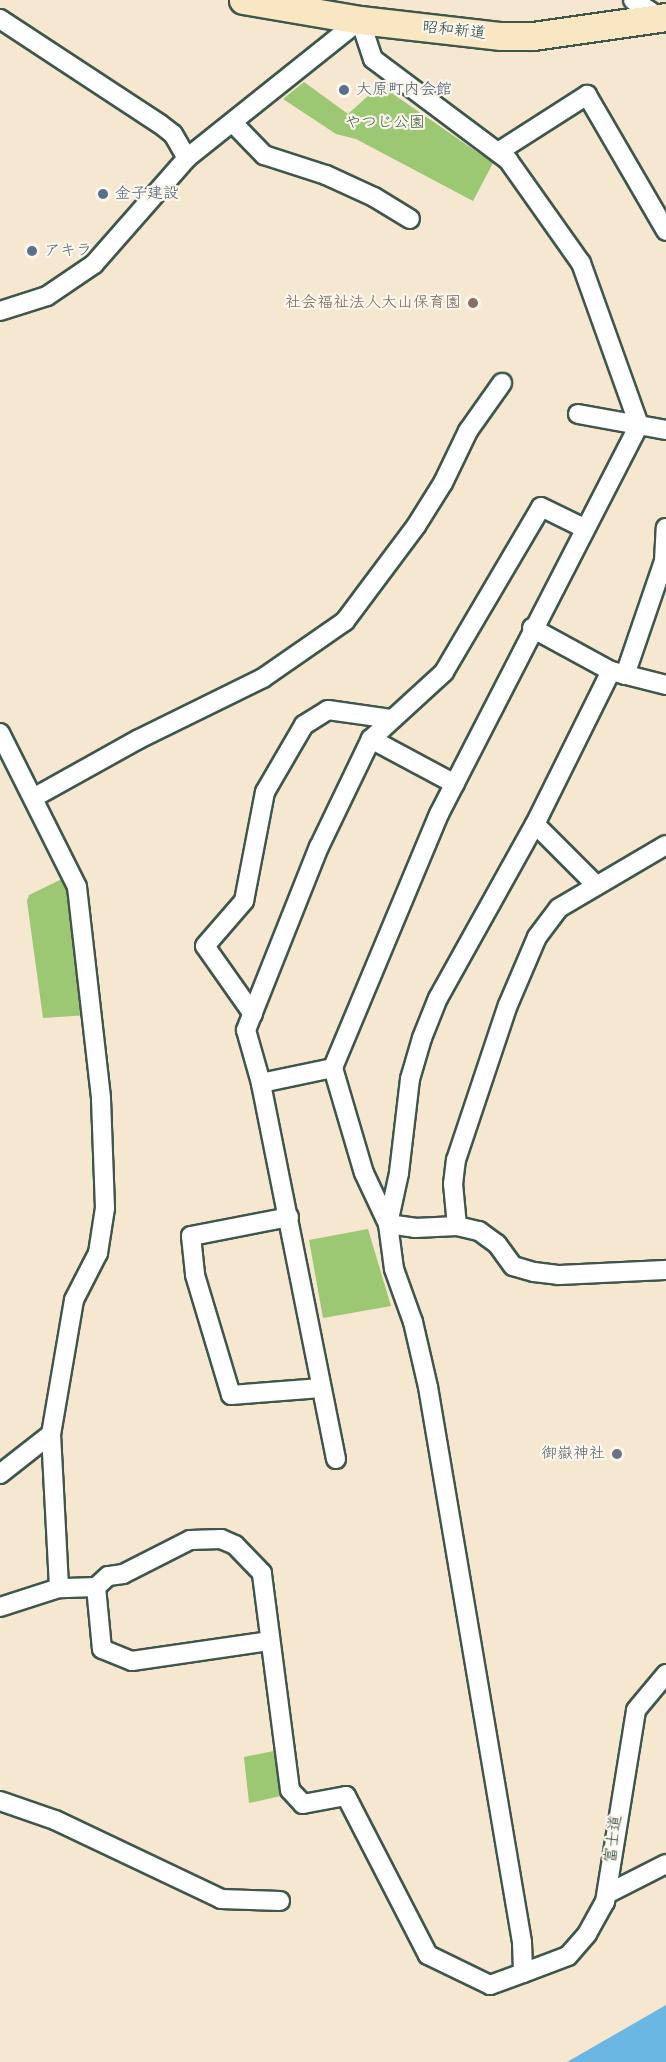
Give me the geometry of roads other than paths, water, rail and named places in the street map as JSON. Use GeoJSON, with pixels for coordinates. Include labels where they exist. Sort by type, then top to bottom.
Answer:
{"type":"FeatureCollection","features":[{"type":"Feature","properties":{"kind":"main road","name":"昭和新道"},"geometry":{"type":"LineString","coordinates":[[243,0],[360,20],[533,36],[664,19]]}},
{"type":"Feature","properties":{"kind":"street"},"geometry":{"type":"LineString","coordinates":[[633,0],[664,19]]}},
{"type":"Feature","properties":{"kind":"street"},"geometry":{"type":"LineString","coordinates":[[0,19],[160,124],[173,134],[187,158]]}},
{"type":"Feature","properties":{"kind":"street"},"geometry":{"type":"LineString","coordinates":[[0,311],[47,297],[94,264],[187,158],[360,20],[373,59],[498,152],[517,170],[581,263],[639,425],[532,628],[440,814],[333,1068],[364,1173],[388,1224],[394,1269],[413,1322],[428,1388],[522,1942],[523,1973]]}},
{"type":"Feature","properties":{"kind":"street"},"geometry":{"type":"LineString","coordinates":[[498,152],[587,95],[666,231]]}},
{"type":"Feature","properties":{"kind":"street"},"geometry":{"type":"LineString","coordinates":[[233,123],[264,155],[326,175],[374,196],[410,219]]}},
{"type":"Feature","properties":{"kind":"street"},"geometry":{"type":"LineString","coordinates":[[33,798],[139,739],[262,678],[345,621],[416,526],[443,483],[468,431],[502,383]]}},
{"type":"Feature","properties":{"kind":"street"},"geometry":{"type":"LineString","coordinates":[[578,414],[666,430]]}},
{"type":"Feature","properties":{"kind":"street"},"geometry":{"type":"LineString","coordinates":[[336,1459],[261,1083],[246,1030],[319,847],[371,739],[444,672],[541,507],[584,528]]}},
{"type":"Feature","properties":{"kind":"street"},"geometry":{"type":"LineString","coordinates":[[388,1224],[399,1173],[410,1079],[422,1038],[491,897],[535,824],[618,673],[664,561],[666,528]]}},
{"type":"Feature","properties":{"kind":"street"},"geometry":{"type":"LineString","coordinates":[[532,628],[618,673],[666,685]]}},
{"type":"Feature","properties":{"kind":"street"},"geometry":{"type":"LineString","coordinates":[[253,1014],[205,946],[244,901],[265,792],[304,725],[328,710],[392,719]]}},
{"type":"Feature","properties":{"kind":"street"},"geometry":{"type":"LineString","coordinates":[[0,733],[77,887],[101,1099],[105,1208],[98,1253],[74,1300],[51,1434],[59,1588]]}},
{"type":"Feature","properties":{"kind":"street"},"geometry":{"type":"LineString","coordinates":[[371,739],[455,784]]}},
{"type":"Feature","properties":{"kind":"street"},"geometry":{"type":"LineString","coordinates":[[535,824],[595,884]]}},
{"type":"Feature","properties":{"kind":"street"},"geometry":{"type":"LineString","coordinates":[[457,1226],[453,1184],[456,1160],[508,1005],[537,937],[559,908],[595,884],[666,845]]}},
{"type":"Feature","properties":{"kind":"street"},"geometry":{"type":"LineString","coordinates":[[261,1083],[333,1068]]}},
{"type":"Feature","properties":{"kind":"street"},"geometry":{"type":"LineString","coordinates":[[289,1217],[191,1236],[195,1275],[231,1395],[321,1388]]}},
{"type":"Feature","properties":{"kind":"street"},"geometry":{"type":"LineString","coordinates":[[388,1224],[415,1228],[457,1226],[479,1231],[497,1244],[513,1266],[534,1272],[558,1275],[666,1270]]}},
{"type":"Feature","properties":{"kind":"street"},"geometry":{"type":"LineString","coordinates":[[0,1474],[51,1434]]}},
{"type":"Feature","properties":{"kind":"street"},"geometry":{"type":"LineString","coordinates":[[0,1607],[59,1588],[96,1587],[108,1576],[123,1574],[190,1540],[221,1539],[235,1545],[262,1573],[269,1641],[132,1661],[102,1649],[96,1587]]}},
{"type":"Feature","properties":{"kind":"street","name":"富士道"},"geometry":{"type":"LineString","coordinates":[[269,1641],[290,1790],[303,1804],[346,1796],[428,1954],[490,1985],[568,1956],[587,1934],[607,1894],[616,1817],[636,1710],[666,1674]]}},
{"type":"Feature","properties":{"kind":"street"},"geometry":{"type":"LineString","coordinates":[[0,1801],[55,1820],[222,1899],[280,1901]]}},
{"type":"Feature","properties":{"kind":"street"},"geometry":{"type":"LineString","coordinates":[[607,1894],[666,1864]]}},
{"type":"Feature","properties":{"kind":"water"},"geometry":{"type":"Polygon","coordinates":[[[666,2005],[666,2062],[567,2062],[666,2005]]]}},
{"type":"Feature","properties":{"kind":"place","name":"大原町内会館"},"geometry":{"type":"Point","coordinates":[344,90]}},
{"type":"Feature","properties":{"kind":"place","name":"金子建設"},"geometry":{"type":"Point","coordinates":[103,194]}},
{"type":"Feature","properties":{"kind":"place","name":"アキラ"},"geometry":{"type":"Point","coordinates":[32,251]}},
{"type":"Feature","properties":{"kind":"place","name":"社会福祉法人大山保育園"},"geometry":{"type":"Point","coordinates":[473,303]}},
{"type":"Feature","properties":{"kind":"place","name":"御嶽神社"},"geometry":{"type":"Point","coordinates":[617,1454]}},
{"type":"Feature","properties":{"kind":"park label","name":"やつじ公園"},"geometry":{"type":"Point","coordinates":[385,123]}}]}
